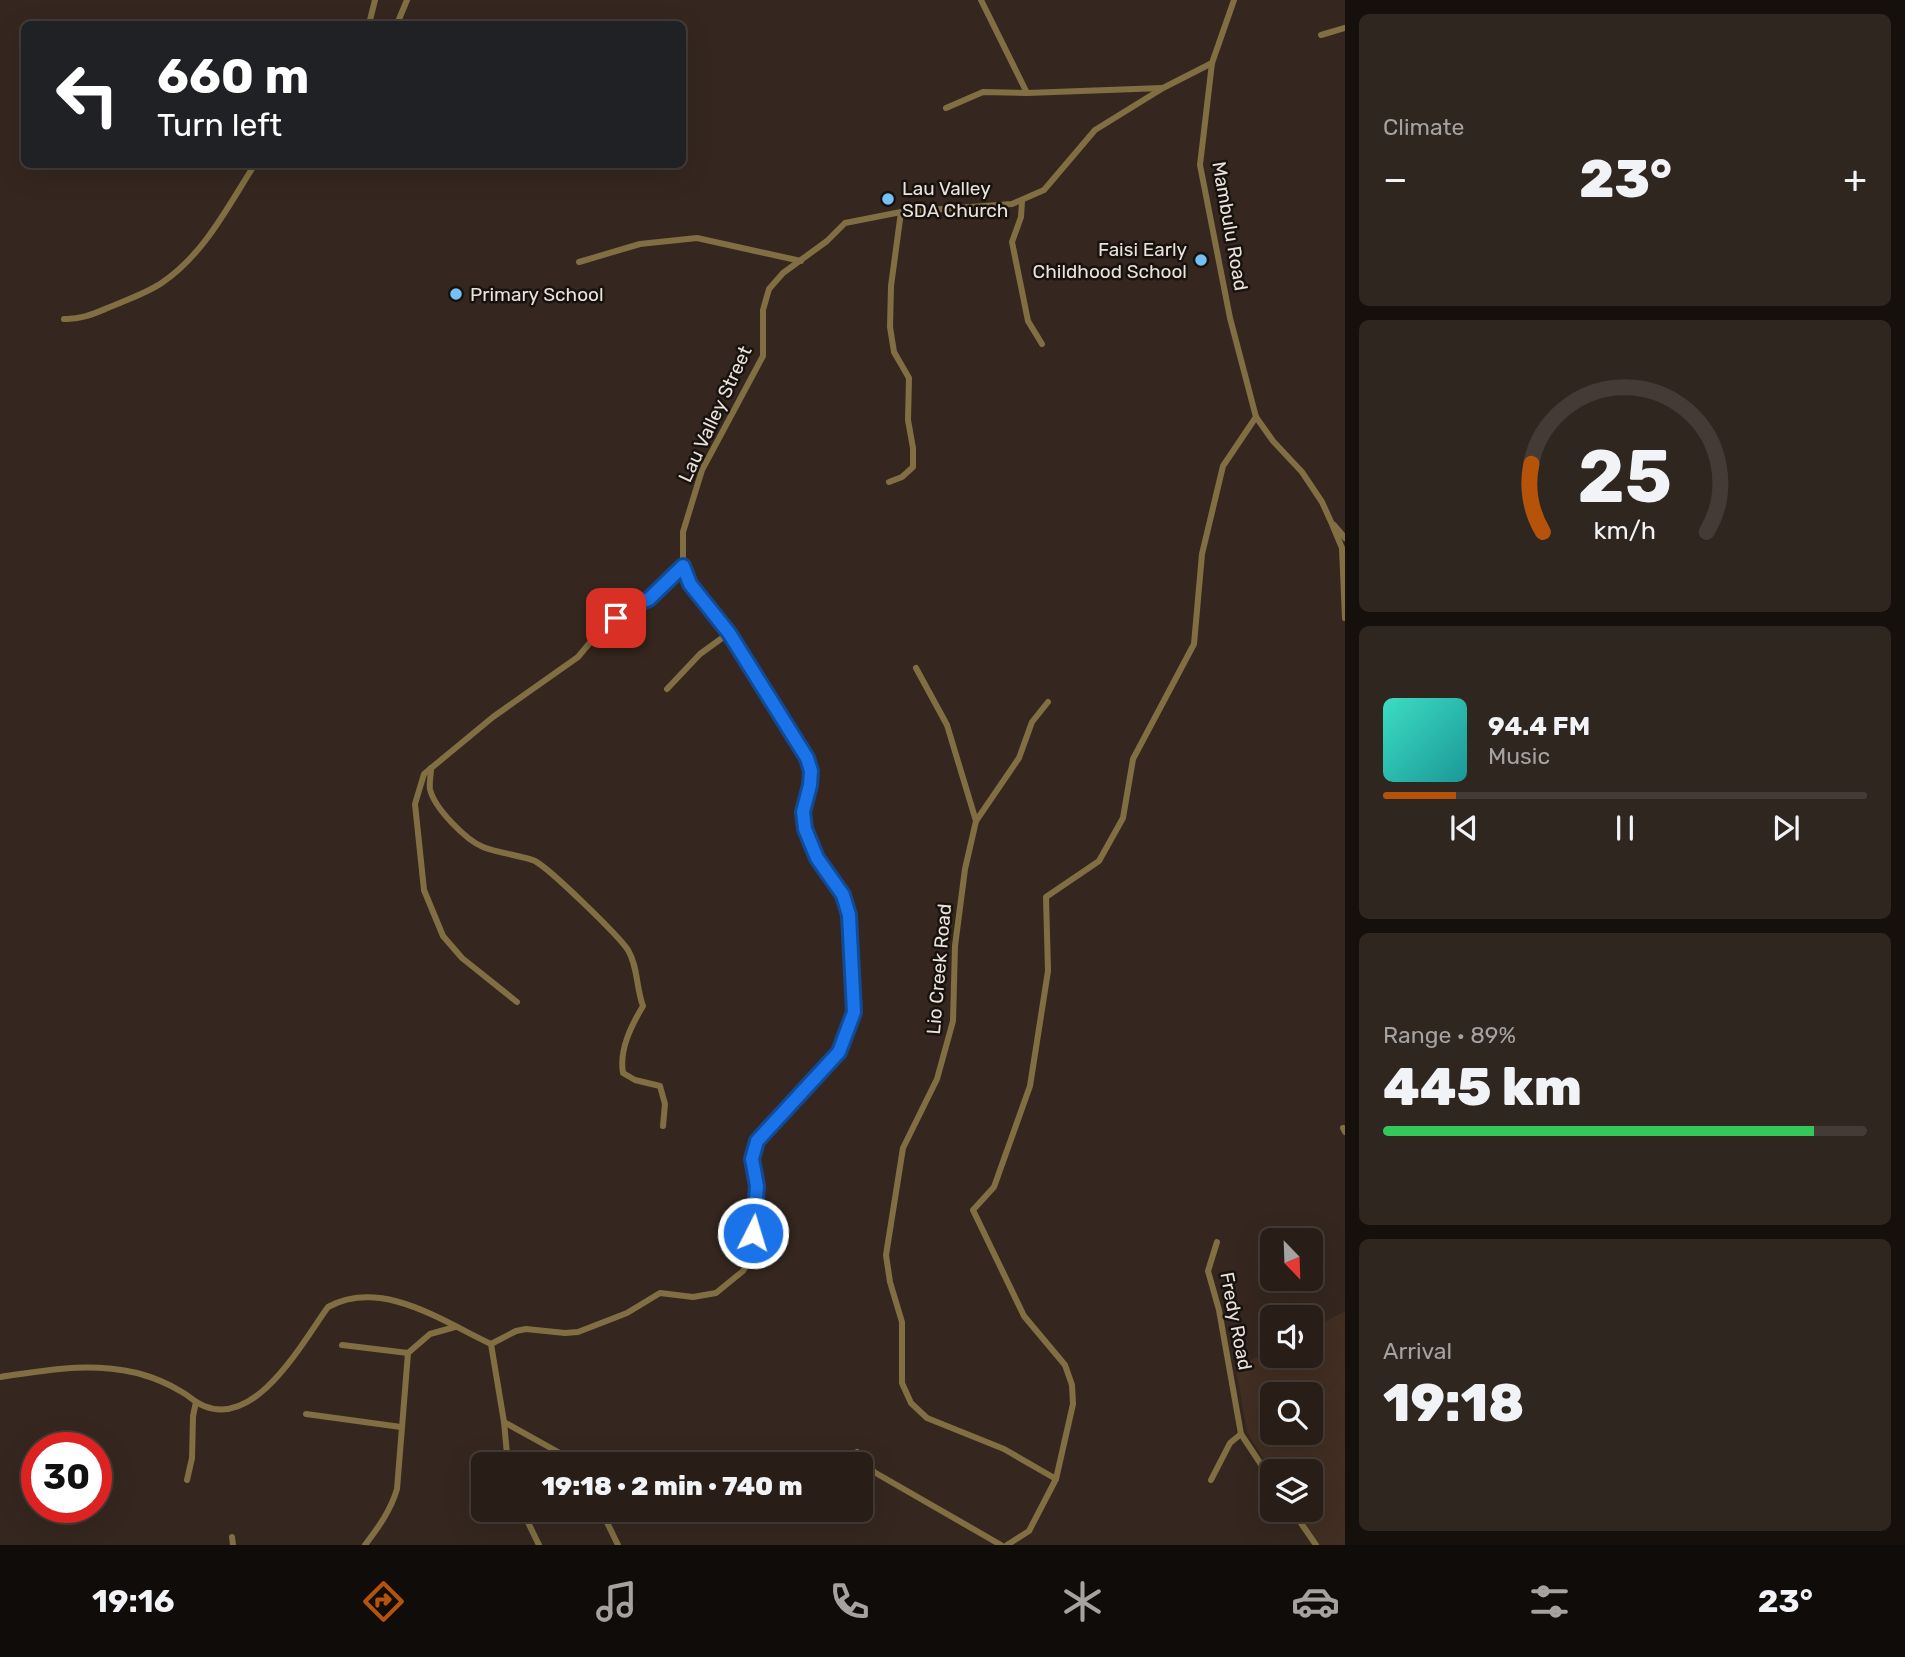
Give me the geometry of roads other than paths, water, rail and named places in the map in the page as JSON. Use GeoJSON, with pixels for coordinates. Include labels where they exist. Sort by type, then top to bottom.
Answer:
{"type":"FeatureCollection","features":[{"type":"Feature","properties":{"kind":"street"},"geometry":{"type":"LineString","coordinates":[[370,21],[375,0]]}},
{"type":"Feature","properties":{"kind":"street"},"geometry":{"type":"LineString","coordinates":[[398,21],[407,0]]}},
{"type":"Feature","properties":{"kind":"street"},"geometry":{"type":"LineString","coordinates":[[982,0],[1027,93]]}},
{"type":"Feature","properties":{"kind":"street","name":"Mambulu Road"},"geometry":{"type":"LineString","coordinates":[[1234,0],[1212,63],[1200,165],[1230,318],[1256,417]]}},
{"type":"Feature","properties":{"kind":"street"},"geometry":{"type":"LineString","coordinates":[[1321,35],[1345,28]]}},
{"type":"Feature","properties":{"kind":"street","name":"Lau Valley Street"},"geometry":{"type":"LineString","coordinates":[[683,566],[683,532],[702,470],[763,356],[763,310],[769,289],[783,273],[827,241],[845,223],[901,212],[1022,201],[1044,190],[1095,131],[1163,88],[1212,63]]}},
{"type":"Feature","properties":{"kind":"street"},"geometry":{"type":"LineString","coordinates":[[946,108],[983,92],[1163,88]]}},
{"type":"Feature","properties":{"kind":"street"},"geometry":{"type":"LineString","coordinates":[[64,319],[78,320],[92,315],[148,290],[172,275],[199,249],[253,168]]}},
{"type":"Feature","properties":{"kind":"street"},"geometry":{"type":"LineString","coordinates":[[1022,201],[1021,217],[1012,242],[1028,320],[1042,344]]}},
{"type":"Feature","properties":{"kind":"street"},"geometry":{"type":"LineString","coordinates":[[889,482],[902,477],[913,467],[914,448],[908,420],[909,378],[894,352],[890,327],[891,286],[901,212]]}},
{"type":"Feature","properties":{"kind":"street"},"geometry":{"type":"LineString","coordinates":[[579,262],[640,244],[698,239],[801,261]]}},
{"type":"Feature","properties":{"kind":"street"},"geometry":{"type":"LineString","coordinates":[[1007,1545],[1029,1531],[1056,1479],[1073,1404],[1072,1385],[1065,1365],[1024,1316],[973,1210],[994,1187],[1030,1086],[1048,971],[1046,897],[1100,861],[1123,818],[1133,760],[1194,644],[1202,554],[1223,466],[1256,417],[1273,441],[1303,472],[1332,524],[1342,548],[1345,618]]}},
{"type":"Feature","properties":{"kind":"street"},"geometry":{"type":"LineString","coordinates":[[1332,524],[1345,538]]}},
{"type":"Feature","properties":{"kind":"street"},"geometry":{"type":"LineString","coordinates":[[491,1344],[516,1331],[526,1329],[565,1334],[578,1332],[627,1313],[660,1293],[693,1297],[716,1293],[743,1271],[751,1257],[757,1186],[752,1159],[757,1141],[839,1052],[854,1012],[849,915],[843,895],[817,858],[805,829],[803,812],[810,778],[807,758],[729,633],[690,584],[683,566],[649,599],[628,608],[603,627],[578,657],[493,718],[424,774],[415,804],[424,890],[443,936],[462,958],[517,1002]]}},
{"type":"Feature","properties":{"kind":"street"},"geometry":{"type":"LineString","coordinates":[[667,689],[700,654],[729,633]]}},
{"type":"Feature","properties":{"kind":"street"},"geometry":{"type":"LineString","coordinates":[[916,668],[947,725],[976,821]]}},
{"type":"Feature","properties":{"kind":"street"},"geometry":{"type":"LineString","coordinates":[[976,821],[1019,758],[1032,722],[1048,702]]}},
{"type":"Feature","properties":{"kind":"street"},"geometry":{"type":"LineString","coordinates":[[431,768],[430,788],[438,806],[460,830],[480,846],[534,861],[627,949],[636,968],[636,989],[643,1006],[630,1029],[622,1065],[623,1073],[635,1080],[660,1086],[665,1104],[663,1126]]}},
{"type":"Feature","properties":{"kind":"street","name":"Lio Creek Road"},"geometry":{"type":"LineString","coordinates":[[976,821],[965,869],[955,946],[953,1021],[937,1079],[903,1148],[886,1255],[890,1282],[902,1322],[902,1384],[911,1403],[927,1418],[1004,1449],[1056,1479]]}},
{"type":"Feature","properties":{"kind":"street","name":"Fredy Road"},"geometry":{"type":"LineString","coordinates":[[1217,1242],[1208,1270],[1219,1310],[1241,1434],[1260,1463]]}},
{"type":"Feature","properties":{"kind":"street"},"geometry":{"type":"LineString","coordinates":[[0,1377],[76,1366],[115,1370],[149,1377],[181,1391],[196,1402],[217,1409],[232,1408],[247,1403],[263,1392],[284,1368],[328,1307],[367,1296],[401,1301],[491,1344]]}},
{"type":"Feature","properties":{"kind":"street"},"geometry":{"type":"LineString","coordinates":[[365,1545],[377,1530],[397,1489],[408,1353],[430,1334],[456,1327]]}},
{"type":"Feature","properties":{"kind":"street"},"geometry":{"type":"LineString","coordinates":[[491,1344],[507,1452]]}},
{"type":"Feature","properties":{"kind":"street"},"geometry":{"type":"LineString","coordinates":[[342,1345],[408,1353]]}},
{"type":"Feature","properties":{"kind":"street"},"geometry":{"type":"LineString","coordinates":[[187,1480],[192,1458],[196,1402]]}},
{"type":"Feature","properties":{"kind":"street"},"geometry":{"type":"LineString","coordinates":[[306,1414],[401,1427]]}},
{"type":"Feature","properties":{"kind":"street"},"geometry":{"type":"LineString","coordinates":[[504,1422],[558,1452]]}},
{"type":"Feature","properties":{"kind":"street"},"geometry":{"type":"LineString","coordinates":[[1212,1480],[1230,1443],[1241,1434]]}},
{"type":"Feature","properties":{"kind":"street"},"geometry":{"type":"LineString","coordinates":[[873,1471],[1001,1545]]}},
{"type":"Feature","properties":{"kind":"street"},"geometry":{"type":"LineString","coordinates":[[528,1522],[539,1545]]}},
{"type":"Feature","properties":{"kind":"street"},"geometry":{"type":"LineString","coordinates":[[607,1522],[618,1545]]}},
{"type":"Feature","properties":{"kind":"street"},"geometry":{"type":"LineString","coordinates":[[1300,1522],[1316,1545]]}},
{"type":"Feature","properties":{"kind":"street"},"geometry":{"type":"LineString","coordinates":[[232,1536],[233,1545]]}},
{"type":"Feature","properties":{"kind":"place","name":"Lau Valley SDA Church"},"geometry":{"type":"Point","coordinates":[888,199]}},
{"type":"Feature","properties":{"kind":"place","name":"Faisi Early Childhood School"},"geometry":{"type":"Point","coordinates":[1201,260]}},
{"type":"Feature","properties":{"kind":"place","name":"Primary School"},"geometry":{"type":"Point","coordinates":[456,294]}}]}
